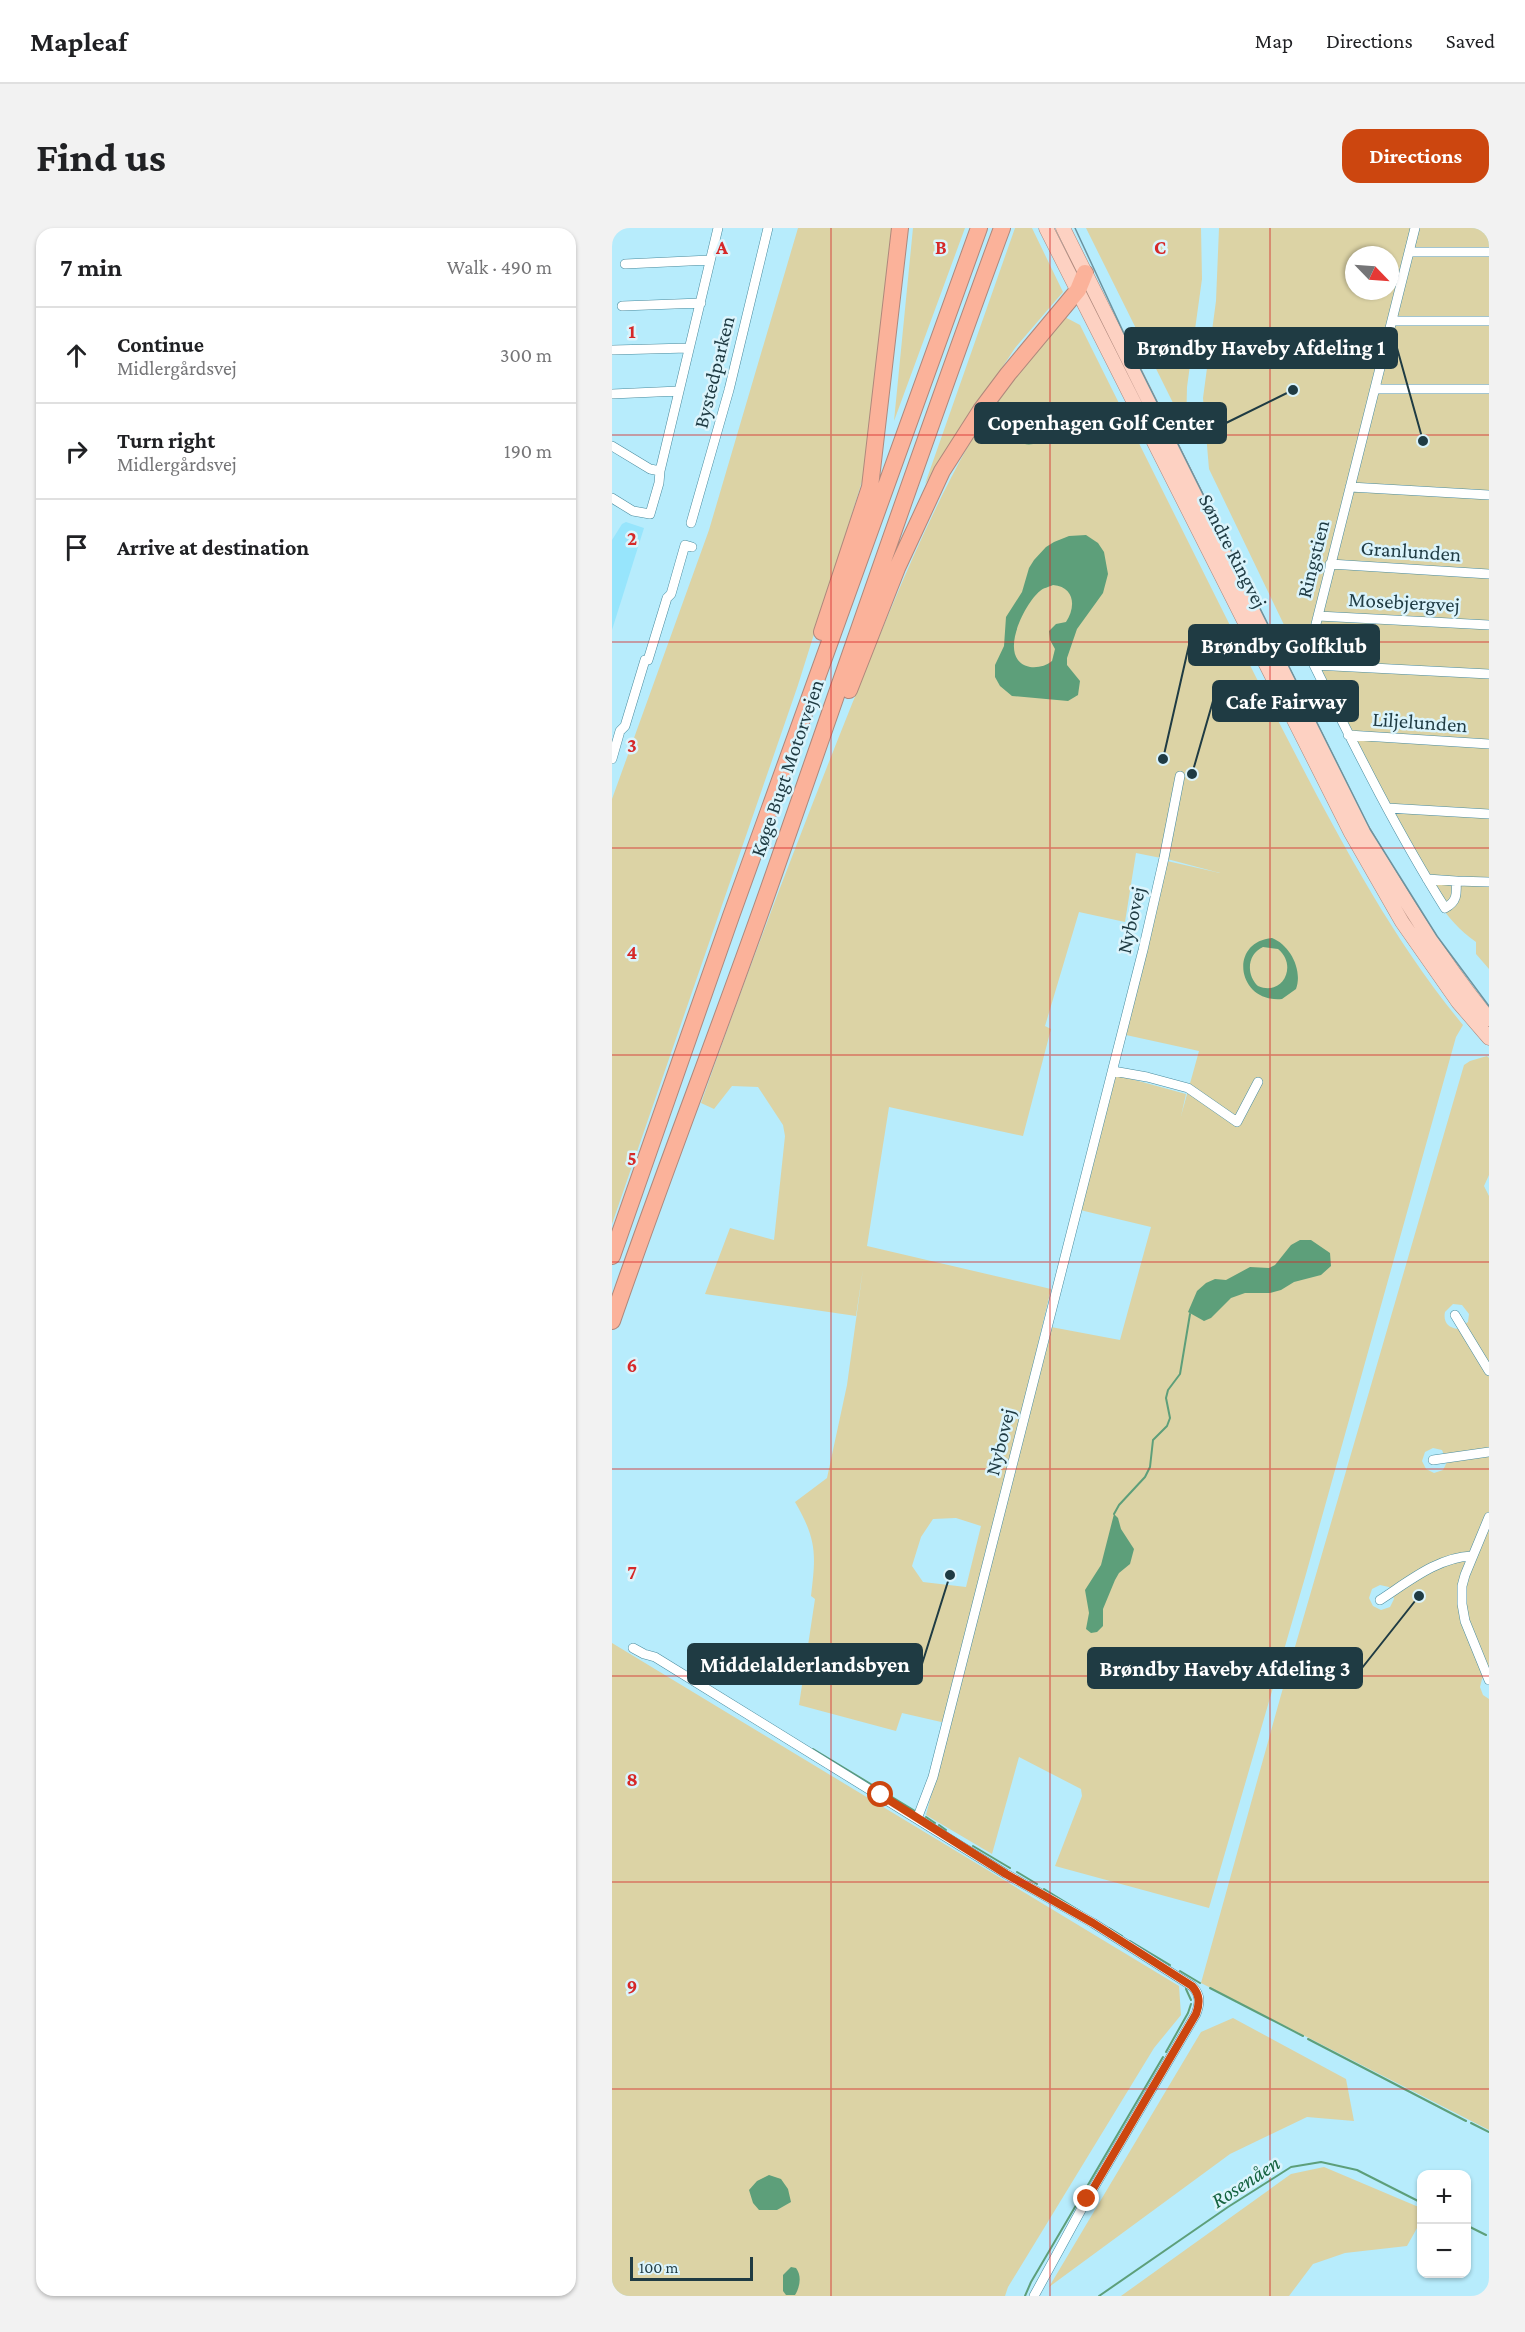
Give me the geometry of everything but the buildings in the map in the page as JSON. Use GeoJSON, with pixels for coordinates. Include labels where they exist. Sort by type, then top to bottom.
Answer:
{"type":"FeatureCollection","features":[{"type":"Feature","properties":{"kind":"highway"},"geometry":{"type":"LineString","coordinates":[[731,915],[732,901],[870,487],[900,228]]}},
{"type":"Feature","properties":{"kind":"highway","name":"Køge Bugt Motorvejen"},"geometry":{"type":"LineString","coordinates":[[612,1256],[731,915],[979,228]]}},
{"type":"Feature","properties":{"kind":"highway","name":"Køge Bugt Motorvejen"},"geometry":{"type":"LineString","coordinates":[[612,1321],[653,1201],[768,891],[932,416],[1002,228]]}},
{"type":"Feature","properties":{"kind":"highway"},"geometry":{"type":"LineString","coordinates":[[768,891],[897,568],[942,471],[1008,374],[1078,290],[1085,273]]}},
{"type":"Feature","properties":{"kind":"main road","name":"Søndre Ringvej"},"geometry":{"type":"LineString","coordinates":[[1046,228],[1351,833],[1401,922],[1458,1002],[1489,1038]]}},
{"type":"Feature","properties":{"kind":"main road","name":"Søndre Ringvej"},"geometry":{"type":"LineString","coordinates":[[1063,228],[1361,827],[1412,912],[1442,957],[1489,1019]]}},
{"type":"Feature","properties":{"kind":"street"},"geometry":{"type":"LineString","coordinates":[[612,498],[633,511],[650,514],[718,228]]}},
{"type":"Feature","properties":{"kind":"street","name":"Bystedparken"},"geometry":{"type":"LineString","coordinates":[[691,523],[729,390],[768,228]]}},
{"type":"Feature","properties":{"kind":"street","name":"Ringstien"},"geometry":{"type":"LineString","coordinates":[[1415,228],[1317,616],[1311,652],[1314,665],[1348,735],[1445,908],[1456,899],[1456,881]]}},
{"type":"Feature","properties":{"kind":"street"},"geometry":{"type":"LineString","coordinates":[[1410,252],[1489,252]]}},
{"type":"Feature","properties":{"kind":"street"},"geometry":{"type":"LineString","coordinates":[[625,264],[710,260]]}},
{"type":"Feature","properties":{"kind":"street"},"geometry":{"type":"LineString","coordinates":[[622,306],[700,303]]}},
{"type":"Feature","properties":{"kind":"street"},"geometry":{"type":"LineString","coordinates":[[1393,321],[1489,321]]}},
{"type":"Feature","properties":{"kind":"street"},"geometry":{"type":"LineString","coordinates":[[613,350],[688,348]]}},
{"type":"Feature","properties":{"kind":"street"},"geometry":{"type":"LineString","coordinates":[[1375,389],[1489,389]]}},
{"type":"Feature","properties":{"kind":"street"},"geometry":{"type":"LineString","coordinates":[[612,394],[679,391]]}},
{"type":"Feature","properties":{"kind":"street"},"geometry":{"type":"LineString","coordinates":[[612,446],[650,469],[660,471]]}},
{"type":"Feature","properties":{"kind":"street"},"geometry":{"type":"LineString","coordinates":[[1350,487],[1489,495]]}},
{"type":"Feature","properties":{"kind":"street"},"geometry":{"type":"LineString","coordinates":[[612,759],[616,730],[625,726],[685,545],[692,547]]}},
{"type":"Feature","properties":{"kind":"street","name":"Granlunden"},"geometry":{"type":"LineString","coordinates":[[1330,564],[1489,574]]}},
{"type":"Feature","properties":{"kind":"street","name":"Mosebjergvej"},"geometry":{"type":"LineString","coordinates":[[1317,616],[1489,625]]}},
{"type":"Feature","properties":{"kind":"street"},"geometry":{"type":"LineString","coordinates":[[1314,665],[1489,674]]}},
{"type":"Feature","properties":{"kind":"street","name":"Liljelunden"},"geometry":{"type":"LineString","coordinates":[[1348,735],[1489,744]]}},
{"type":"Feature","properties":{"kind":"street","name":"Nybovej"},"geometry":{"type":"LineString","coordinates":[[917,1819],[928,1794],[939,1755],[1113,1071],[1164,858],[1180,776]]}},
{"type":"Feature","properties":{"kind":"street"},"geometry":{"type":"LineString","coordinates":[[1387,808],[1489,814]]}},
{"type":"Feature","properties":{"kind":"street"},"geometry":{"type":"LineString","coordinates":[[1427,879],[1489,882]]}},
{"type":"Feature","properties":{"kind":"street"},"geometry":{"type":"LineString","coordinates":[[1113,1071],[1188,1088],[1237,1122],[1258,1083]]}},
{"type":"Feature","properties":{"kind":"street"},"geometry":{"type":"LineString","coordinates":[[1455,1315],[1489,1371]]}},
{"type":"Feature","properties":{"kind":"street"},"geometry":{"type":"LineString","coordinates":[[1433,1460],[1489,1452]]}},
{"type":"Feature","properties":{"kind":"street"},"geometry":{"type":"LineString","coordinates":[[1489,1517],[1462,1586],[1465,1621],[1489,1680]]}},
{"type":"Feature","properties":{"kind":"street"},"geometry":{"type":"LineString","coordinates":[[1380,1600],[1445,1561],[1457,1557],[1473,1556]]}},
{"type":"Feature","properties":{"kind":"street"},"geometry":{"type":"LineString","coordinates":[[633,1648],[655,1657],[1006,1874],[1101,1928],[1192,1986],[1199,1997],[1196,2014],[1087,2199],[1034,2296]]}},
{"type":"Feature","properties":{"kind":"shaded area"},"geometry":{"type":"Polygon","coordinates":[[[798,228],[895,228],[865,472],[798,685],[612,1224],[612,799],[709,530],[798,228]]]}},
{"type":"Feature","properties":{"kind":"shaded area"},"geometry":{"type":"Polygon","coordinates":[[[913,228],[965,228],[894,421],[913,228]]]}},
{"type":"Feature","properties":{"kind":"shaded area"},"geometry":{"type":"Polygon","coordinates":[[[1015,228],[1032,228],[1063,292],[1015,348],[925,484],[1015,228]]]}},
{"type":"Feature","properties":{"kind":"shaded area"},"geometry":{"type":"Polygon","coordinates":[[[1086,228],[1201,228],[1202,279],[1187,387],[1186,429],[1086,228]]]}},
{"type":"Feature","properties":{"kind":"shaded area"},"geometry":{"type":"Polygon","coordinates":[[[1219,228],[1489,228],[1489,969],[1476,954],[1476,942],[1446,913],[1431,891],[1356,756],[1305,655],[1298,654],[1209,469],[1203,398],[1216,301],[1219,228]]]}},
{"type":"Feature","properties":{"kind":"shaded area"},"geometry":{"type":"Polygon","coordinates":[[[1063,316],[1080,325],[1271,707],[1336,831],[1408,950],[1463,1025],[1456,1037],[1306,1574],[1209,1908],[1055,1866],[1082,1796],[1081,1789],[1019,1757],[992,1854],[926,1815],[950,1724],[902,1713],[896,1731],[799,1705],[815,1599],[811,1596],[814,1558],[811,1537],[795,1502],[827,1478],[847,1385],[863,1269],[856,1316],[705,1294],[730,1228],[774,1240],[785,1136],[783,1125],[758,1087],[732,1086],[714,1109],[701,1103],[719,1053],[831,758],[919,544],[967,448],[1001,397],[1063,316]],[[1136,853],[1125,922],[1079,912],[1045,1026],[1051,1029],[1023,1136],[889,1107],[867,1246],[1051,1289],[1018,1429],[1051,1327],[1120,1340],[1151,1227],[1080,1210],[1113,1074],[1186,1094],[1181,1116],[1199,1051],[1126,1035],[1167,861],[1220,873],[1136,853]],[[956,1518],[933,1519],[921,1537],[912,1566],[923,1582],[966,1587],[981,1526],[956,1518]]]}},
{"type":"Feature","properties":{"kind":"shaded area"},"geometry":{"type":"Polygon","coordinates":[[[1037,407],[1042,409],[1046,427],[1044,436],[1036,443],[1021,443],[1018,441],[1018,432],[1029,422],[1032,409],[1037,407]]]}},
{"type":"Feature","properties":{"kind":"shaded area"},"geometry":{"type":"Polygon","coordinates":[[[626,522],[644,528],[612,630],[612,540],[622,524],[626,522]]]}},
{"type":"Feature","properties":{"kind":"shaded area"},"geometry":{"type":"Polygon","coordinates":[[[1086,535],[1098,543],[1104,552],[1108,574],[1103,593],[1077,629],[1067,658],[1067,665],[1080,681],[1078,695],[1068,701],[1012,696],[1000,686],[995,677],[995,665],[1004,646],[1006,617],[1022,592],[1029,568],[1034,560],[1046,547],[1069,536],[1086,535]],[[1053,585],[1041,590],[1027,607],[1016,631],[1015,654],[1020,662],[1030,667],[1042,666],[1052,661],[1055,649],[1050,640],[1049,631],[1056,624],[1066,622],[1069,616],[1072,599],[1066,590],[1053,585]]]}},
{"type":"Feature","properties":{"kind":"shaded area"},"geometry":{"type":"Polygon","coordinates":[[[1272,938],[1278,941],[1289,952],[1296,966],[1298,982],[1296,989],[1282,999],[1267,998],[1255,992],[1247,983],[1244,960],[1249,950],[1258,942],[1272,938]],[[1263,947],[1254,954],[1250,971],[1258,986],[1274,987],[1285,978],[1287,963],[1278,949],[1263,947]]]}},
{"type":"Feature","properties":{"kind":"shaded area"},"geometry":{"type":"Polygon","coordinates":[[[1487,1056],[1489,1058],[1489,1175],[1484,1186],[1489,1196],[1489,1675],[1482,1679],[1480,1687],[1483,1695],[1489,1699],[1489,2130],[1201,1983],[1281,1695],[1464,1065],[1487,1056]],[[1453,1304],[1445,1312],[1445,1319],[1449,1326],[1458,1329],[1468,1322],[1469,1314],[1462,1305],[1453,1304]],[[1433,1448],[1425,1452],[1422,1461],[1426,1469],[1434,1473],[1443,1470],[1447,1462],[1442,1450],[1433,1448]],[[1380,1585],[1372,1589],[1369,1598],[1373,1606],[1381,1610],[1390,1607],[1394,1599],[1389,1587],[1380,1585]]]}},
{"type":"Feature","properties":{"kind":"shaded area"},"geometry":{"type":"Polygon","coordinates":[[[1300,1240],[1311,1240],[1330,1253],[1331,1266],[1321,1275],[1294,1282],[1281,1290],[1270,1293],[1245,1293],[1231,1298],[1211,1318],[1204,1321],[1188,1312],[1197,1291],[1206,1283],[1215,1279],[1226,1280],[1250,1267],[1269,1268],[1275,1265],[1291,1245],[1300,1240]]]}},
{"type":"Feature","properties":{"kind":"shaded area"},"geometry":{"type":"Polygon","coordinates":[[[1114,1514],[1134,1549],[1130,1564],[1119,1573],[1103,1609],[1103,1626],[1097,1632],[1091,1633],[1086,1629],[1089,1613],[1085,1590],[1101,1565],[1114,1514]]]}},
{"type":"Feature","properties":{"kind":"shaded area"},"geometry":{"type":"Polygon","coordinates":[[[612,1643],[1179,1986],[1181,2015],[1154,2048],[1008,2287],[1005,2296],[612,2296],[612,1643]]]}},
{"type":"Feature","properties":{"kind":"shaded area"},"geometry":{"type":"Polygon","coordinates":[[[1233,2018],[1346,2079],[1354,2121],[1307,2117],[1230,2154],[1049,2287],[1201,2032],[1233,2018]]]}},
{"type":"Feature","properties":{"kind":"shaded area"},"geometry":{"type":"Polygon","coordinates":[[[1324,2167],[1417,2206],[1417,2228],[1407,2246],[1345,2253],[1313,2264],[1289,2296],[1121,2296],[1291,2174],[1324,2167]]]}},
{"type":"Feature","properties":{"kind":"shaded area"},"geometry":{"type":"Polygon","coordinates":[[[769,2175],[781,2179],[788,2189],[791,2202],[777,2210],[759,2210],[753,2203],[749,2190],[757,2181],[769,2175]]]}},
{"type":"Feature","properties":{"kind":"shaded area"},"geometry":{"type":"Polygon","coordinates":[[[791,2267],[798,2271],[799,2285],[795,2295],[786,2295],[783,2291],[783,2275],[791,2267]]]}},
{"type":"Feature","properties":{"kind":"waterway"},"geometry":{"type":"LineString","coordinates":[[1114,1514],[1119,1505],[1145,1477],[1150,1467],[1153,1440],[1167,1426],[1170,1418],[1166,1398],[1168,1390],[1180,1374],[1190,1314]]}},
{"type":"Feature","properties":{"kind":"waterway"},"geometry":{"type":"LineString","coordinates":[[813,1749],[915,1811]]}},
{"type":"Feature","properties":{"kind":"waterway"},"geometry":{"type":"LineString","coordinates":[[926,1817],[935,1823]]}},
{"type":"Feature","properties":{"kind":"waterway"},"geometry":{"type":"LineString","coordinates":[[939,1825],[946,1830]]}},
{"type":"Feature","properties":{"kind":"waterway"},"geometry":{"type":"LineString","coordinates":[[973,1846],[1010,1868]]}},
{"type":"Feature","properties":{"kind":"waterway"},"geometry":{"type":"LineString","coordinates":[[1017,1872],[1037,1884]]}},
{"type":"Feature","properties":{"kind":"waterway"},"geometry":{"type":"LineString","coordinates":[[1044,1889],[1083,1913]]}},
{"type":"Feature","properties":{"kind":"waterway"},"geometry":{"type":"LineString","coordinates":[[1109,1928],[1122,1936]]}},
{"type":"Feature","properties":{"kind":"waterway"},"geometry":{"type":"LineString","coordinates":[[1130,1941],[1170,1965]]}},
{"type":"Feature","properties":{"kind":"waterway"},"geometry":{"type":"LineString","coordinates":[[1180,1971],[1200,1983]]}},
{"type":"Feature","properties":{"kind":"waterway"},"geometry":{"type":"LineString","coordinates":[[1210,1988],[1303,2036]]}},
{"type":"Feature","properties":{"kind":"waterway"},"geometry":{"type":"LineString","coordinates":[[1186,1989],[1191,2000]]}},
{"type":"Feature","properties":{"kind":"waterway"},"geometry":{"type":"LineString","coordinates":[[1166,2052],[1191,2004]]}},
{"type":"Feature","properties":{"kind":"waterway"},"geometry":{"type":"LineString","coordinates":[[1308,2039],[1466,2121]]}},
{"type":"Feature","properties":{"kind":"waterway"},"geometry":{"type":"LineString","coordinates":[[1025,2296],[1031,2282],[1163,2057]]}},
{"type":"Feature","properties":{"kind":"waterway"},"geometry":{"type":"LineString","coordinates":[[1471,2123],[1489,2132]]}},
{"type":"Feature","properties":{"kind":"waterway","name":"Rosenåen"},"geometry":{"type":"LineString","coordinates":[[1099,2296],[1228,2207],[1291,2167],[1321,2162],[1357,2170],[1417,2200]]}},
{"type":"Feature","properties":{"kind":"waterway","name":"Rosenåen"},"geometry":{"type":"LineString","coordinates":[[1471,2228],[1486,2235]]}},
{"type":"Feature","properties":{"kind":"tram line"},"geometry":{"type":"LineString","coordinates":[[1075,228],[1141,370],[1370,829],[1437,936],[1489,1006]]}},
{"type":"Feature","properties":{"kind":"place","name":"Copenhagen Golf Center"},"geometry":{"type":"Point","coordinates":[1293,390]}},
{"type":"Feature","properties":{"kind":"place","name":"Brøndby Haveby Afdeling 1"},"geometry":{"type":"Point","coordinates":[1423,441]}},
{"type":"Feature","properties":{"kind":"place","name":"Brøndby Golfklub"},"geometry":{"type":"Point","coordinates":[1163,759]}},
{"type":"Feature","properties":{"kind":"place","name":"Cafe Fairway"},"geometry":{"type":"Point","coordinates":[1192,774]}},
{"type":"Feature","properties":{"kind":"place","name":"Middelalderlandsbyen"},"geometry":{"type":"Point","coordinates":[950,1575]}},
{"type":"Feature","properties":{"kind":"place","name":"Brøndby Haveby Afdeling 3"},"geometry":{"type":"Point","coordinates":[1419,1596]}},
{"type":"Feature","properties":{"kind":"route"},"geometry":{"type":"LineString","coordinates":[[881,1795],[1006,1874],[1093,1923],[1192,1986],[1197,1992],[1199,2006],[1196,2014],[1087,2199]]}}]}
